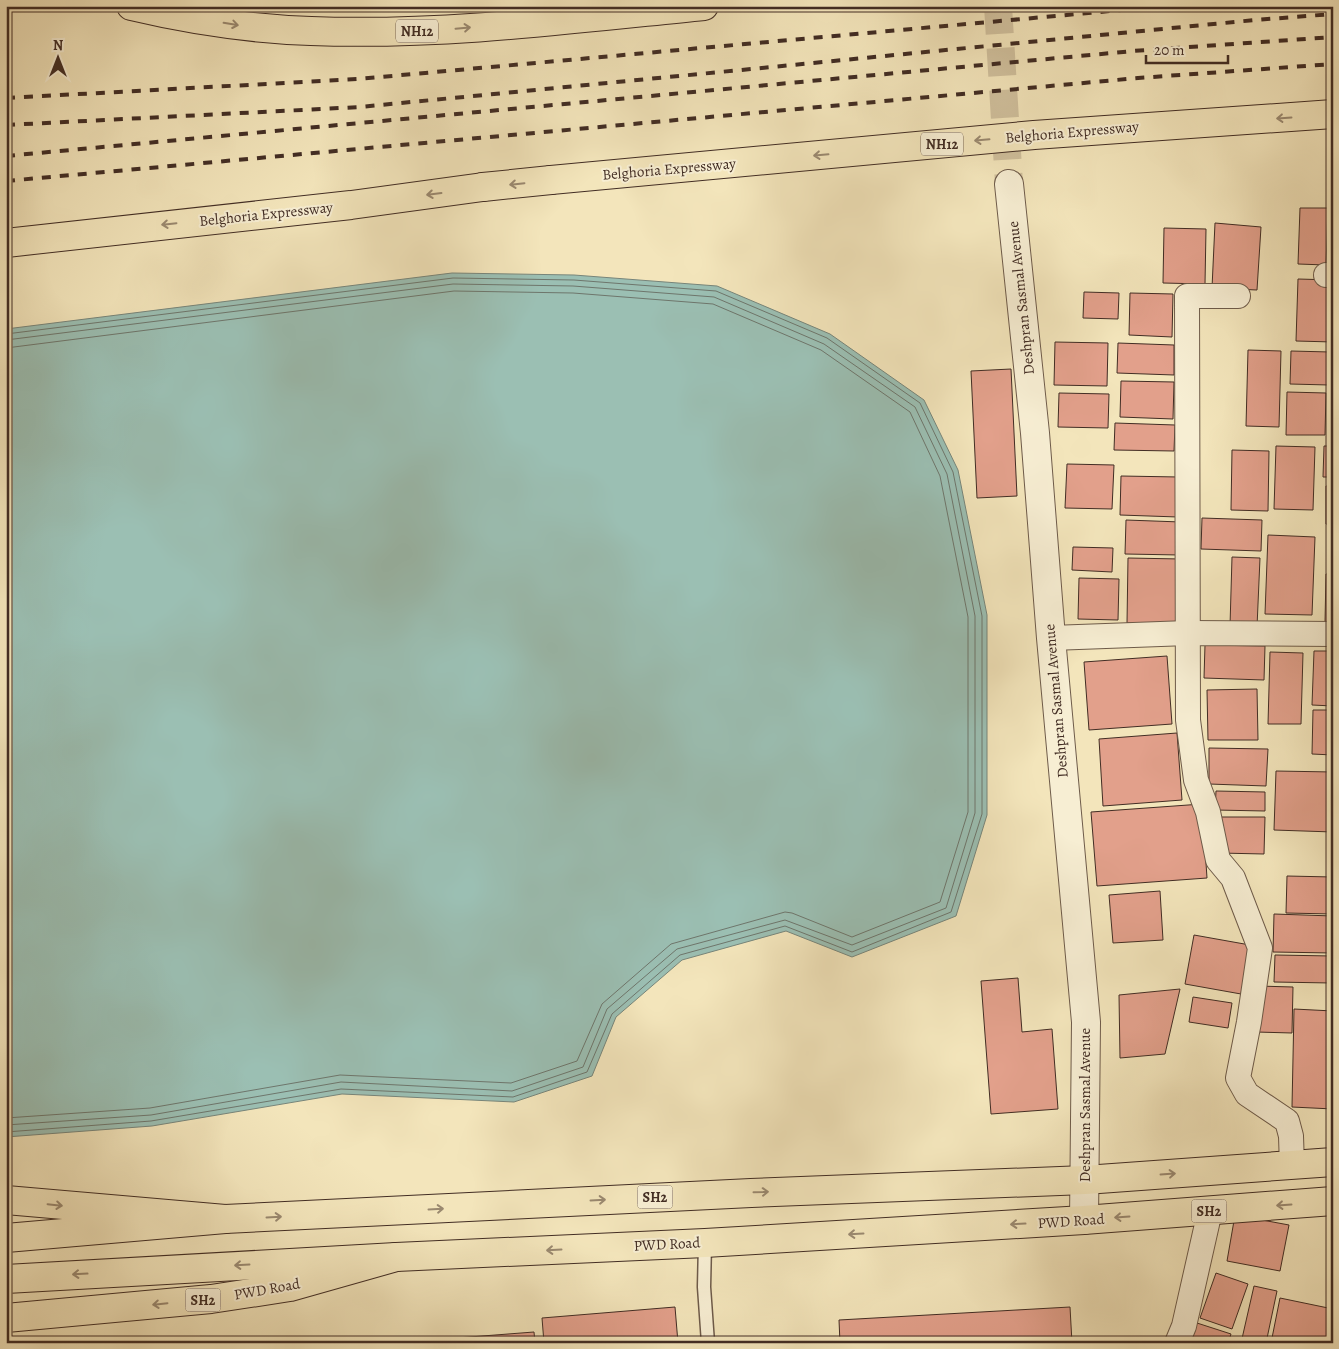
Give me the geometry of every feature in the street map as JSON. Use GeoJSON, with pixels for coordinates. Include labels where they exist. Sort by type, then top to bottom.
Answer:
{"type":"FeatureCollection","features":[{"type":"Feature","properties":{"kind":"main road","name":"NH12"},"geometry":{"type":"LineString","coordinates":[[131,6],[168,15],[238,26],[312,31],[427,31],[704,6]]}},
{"type":"Feature","properties":{"kind":"main road","name":"Belghoria Expressway"},"geometry":{"type":"LineString","coordinates":[[6,243],[351,205],[551,180],[1043,134],[1333,114]]}},
{"type":"Feature","properties":{"kind":"main road","name":"SH2"},"geometry":{"type":"LineString","coordinates":[[6,1200],[225,1220],[751,1192],[1085,1180],[1333,1162]]}},
{"type":"Feature","properties":{"kind":"main road","name":"PWD Road"},"geometry":{"type":"LineString","coordinates":[[6,1318],[211,1299],[290,1287],[396,1257],[705,1243],[1084,1220],[1333,1201]]}},
{"type":"Feature","properties":{"kind":"main road"},"geometry":{"type":"LineString","coordinates":[[6,1238],[225,1220]]}},
{"type":"Feature","properties":{"kind":"main road"},"geometry":{"type":"LineString","coordinates":[[6,1279],[396,1257]]}},
{"type":"Feature","properties":{"kind":"street","name":"Deshpran Sasmal Avenue"},"geometry":{"type":"LineString","coordinates":[[1010,184],[1035,433],[1050,638],[1086,1022],[1084,1220]]}},
{"type":"Feature","properties":{"kind":"street"},"geometry":{"type":"LineString","coordinates":[[1238,296],[1187,296],[1188,720],[1196,780],[1208,812],[1218,860],[1233,878],[1260,948],[1238,1078],[1247,1094],[1287,1121],[1291,1136],[1292,1166]]}},
{"type":"Feature","properties":{"kind":"street"},"geometry":{"type":"LineString","coordinates":[[1050,638],[1188,633],[1333,634]]}},
{"type":"Feature","properties":{"kind":"street"},"geometry":{"type":"LineString","coordinates":[[1177,1343],[1184,1326],[1210,1211]]}},
{"type":"Feature","properties":{"kind":"lane"},"geometry":{"type":"LineString","coordinates":[[705,1243],[704,1287],[708,1343]]}},
{"type":"Feature","properties":{"kind":"water"},"geometry":{"type":"Polygon","coordinates":[[[452,273],[574,275],[717,286],[830,334],[924,400],[958,470],[987,615],[987,815],[956,916],[852,957],[786,931],[682,960],[616,1017],[592,1076],[514,1102],[342,1094],[152,1126],[6,1137],[6,329],[452,273]]]}},
{"type":"Feature","properties":{"kind":"building"},"geometry":{"type":"Polygon","coordinates":[[[1300,208],[1328,208],[1326,265],[1298,264],[1300,208]]]}},
{"type":"Feature","properties":{"kind":"building"},"geometry":{"type":"Polygon","coordinates":[[[1215,223],[1261,227],[1257,290],[1212,288],[1215,223]]]}},
{"type":"Feature","properties":{"kind":"building"},"geometry":{"type":"Polygon","coordinates":[[[1164,228],[1206,229],[1205,284],[1163,283],[1164,228]]]}},
{"type":"Feature","properties":{"kind":"building"},"geometry":{"type":"Polygon","coordinates":[[[1298,279],[1333,280],[1333,342],[1296,341],[1298,279]]]}},
{"type":"Feature","properties":{"kind":"building"},"geometry":{"type":"Polygon","coordinates":[[[1084,292],[1119,293],[1118,319],[1083,318],[1084,292]]]}},
{"type":"Feature","properties":{"kind":"building"},"geometry":{"type":"Polygon","coordinates":[[[1130,293],[1173,294],[1172,337],[1129,335],[1130,293]]]}},
{"type":"Feature","properties":{"kind":"building"},"geometry":{"type":"Polygon","coordinates":[[[1055,342],[1108,343],[1107,386],[1054,385],[1055,342]]]}},
{"type":"Feature","properties":{"kind":"building"},"geometry":{"type":"Polygon","coordinates":[[[1118,343],[1174,345],[1174,375],[1117,373],[1118,343]]]}},
{"type":"Feature","properties":{"kind":"building"},"geometry":{"type":"Polygon","coordinates":[[[1248,350],[1281,351],[1279,427],[1246,426],[1248,350]]]}},
{"type":"Feature","properties":{"kind":"building"},"geometry":{"type":"Polygon","coordinates":[[[1291,351],[1330,352],[1329,385],[1290,384],[1291,351]]]}},
{"type":"Feature","properties":{"kind":"building"},"geometry":{"type":"Polygon","coordinates":[[[1011,369],[1017,496],[977,498],[971,371],[1011,369]]]}},
{"type":"Feature","properties":{"kind":"building"},"geometry":{"type":"Polygon","coordinates":[[[1121,381],[1174,382],[1173,419],[1120,417],[1121,381]]]}},
{"type":"Feature","properties":{"kind":"building"},"geometry":{"type":"Polygon","coordinates":[[[1287,392],[1326,393],[1325,435],[1286,435],[1287,392]]]}},
{"type":"Feature","properties":{"kind":"building"},"geometry":{"type":"Polygon","coordinates":[[[1059,393],[1109,394],[1108,428],[1058,427],[1059,393]]]}},
{"type":"Feature","properties":{"kind":"building"},"geometry":{"type":"Polygon","coordinates":[[[1115,423],[1175,425],[1174,451],[1114,450],[1115,423]]]}},
{"type":"Feature","properties":{"kind":"building"},"geometry":{"type":"Polygon","coordinates":[[[1276,446],[1315,447],[1313,510],[1274,509],[1276,446]]]}},
{"type":"Feature","properties":{"kind":"building"},"geometry":{"type":"Polygon","coordinates":[[[1324,446],[1333,446],[1333,477],[1323,477],[1324,446]]]}},
{"type":"Feature","properties":{"kind":"building"},"geometry":{"type":"Polygon","coordinates":[[[1232,450],[1269,451],[1268,511],[1231,510],[1232,450]]]}},
{"type":"Feature","properties":{"kind":"building"},"geometry":{"type":"Polygon","coordinates":[[[1067,464],[1114,465],[1112,509],[1065,508],[1067,464]]]}},
{"type":"Feature","properties":{"kind":"building"},"geometry":{"type":"Polygon","coordinates":[[[1121,476],[1179,477],[1178,517],[1120,515],[1121,476]]]}},
{"type":"Feature","properties":{"kind":"building"},"geometry":{"type":"Polygon","coordinates":[[[1326,486],[1333,486],[1333,525],[1326,524],[1326,486]]]}},
{"type":"Feature","properties":{"kind":"building"},"geometry":{"type":"Polygon","coordinates":[[[1202,518],[1262,520],[1261,551],[1201,549],[1202,518]]]}},
{"type":"Feature","properties":{"kind":"building"},"geometry":{"type":"Polygon","coordinates":[[[1126,520],[1181,522],[1180,555],[1125,554],[1126,520]]]}},
{"type":"Feature","properties":{"kind":"building"},"geometry":{"type":"Polygon","coordinates":[[[1268,535],[1315,537],[1312,615],[1265,614],[1268,535]]]}},
{"type":"Feature","properties":{"kind":"building"},"geometry":{"type":"Polygon","coordinates":[[[1073,547],[1113,548],[1112,572],[1072,570],[1073,547]]]}},
{"type":"Feature","properties":{"kind":"building"},"geometry":{"type":"Polygon","coordinates":[[[1232,557],[1260,558],[1257,627],[1230,626],[1232,557]]]}},
{"type":"Feature","properties":{"kind":"building"},"geometry":{"type":"Polygon","coordinates":[[[1128,558],[1181,559],[1180,624],[1127,623],[1128,558]]]}},
{"type":"Feature","properties":{"kind":"building"},"geometry":{"type":"Polygon","coordinates":[[[1326,574],[1333,574],[1333,622],[1325,622],[1326,574]]]}},
{"type":"Feature","properties":{"kind":"building"},"geometry":{"type":"Polygon","coordinates":[[[1079,578],[1119,579],[1118,620],[1078,619],[1079,578]]]}},
{"type":"Feature","properties":{"kind":"building"},"geometry":{"type":"Polygon","coordinates":[[[1205,645],[1265,646],[1264,680],[1204,678],[1205,645]]]}},
{"type":"Feature","properties":{"kind":"building"},"geometry":{"type":"Polygon","coordinates":[[[1314,651],[1333,651],[1333,706],[1312,705],[1314,651]]]}},
{"type":"Feature","properties":{"kind":"building"},"geometry":{"type":"Polygon","coordinates":[[[1270,652],[1303,653],[1301,724],[1268,724],[1270,652]]]}},
{"type":"Feature","properties":{"kind":"building"},"geometry":{"type":"Polygon","coordinates":[[[1167,656],[1172,724],[1089,730],[1084,662],[1167,656]]]}},
{"type":"Feature","properties":{"kind":"building"},"geometry":{"type":"Polygon","coordinates":[[[1257,689],[1258,740],[1208,740],[1207,690],[1257,689]]]}},
{"type":"Feature","properties":{"kind":"building"},"geometry":{"type":"Polygon","coordinates":[[[1313,710],[1333,710],[1333,755],[1312,754],[1313,710]]]}},
{"type":"Feature","properties":{"kind":"building"},"geometry":{"type":"Polygon","coordinates":[[[1177,733],[1182,800],[1103,806],[1099,739],[1177,733]]]}},
{"type":"Feature","properties":{"kind":"building"},"geometry":{"type":"Polygon","coordinates":[[[1209,748],[1268,749],[1266,786],[1209,784],[1209,748]]]}},
{"type":"Feature","properties":{"kind":"building"},"geometry":{"type":"Polygon","coordinates":[[[1276,771],[1333,772],[1333,832],[1274,830],[1276,771]]]}},
{"type":"Feature","properties":{"kind":"building"},"geometry":{"type":"Polygon","coordinates":[[[1216,791],[1265,792],[1265,811],[1215,810],[1216,791]]]}},
{"type":"Feature","properties":{"kind":"building"},"geometry":{"type":"Polygon","coordinates":[[[1202,804],[1207,878],[1097,886],[1091,812],[1202,804]]]}},
{"type":"Feature","properties":{"kind":"building"},"geometry":{"type":"Polygon","coordinates":[[[1220,817],[1265,817],[1264,854],[1219,853],[1220,817]]]}},
{"type":"Feature","properties":{"kind":"building"},"geometry":{"type":"Polygon","coordinates":[[[1287,876],[1333,877],[1333,914],[1286,913],[1287,876]]]}},
{"type":"Feature","properties":{"kind":"building"},"geometry":{"type":"Polygon","coordinates":[[[1160,891],[1163,940],[1113,943],[1109,895],[1160,891]]]}},
{"type":"Feature","properties":{"kind":"building"},"geometry":{"type":"Polygon","coordinates":[[[1274,914],[1333,916],[1333,953],[1273,952],[1274,914]]]}},
{"type":"Feature","properties":{"kind":"building"},"geometry":{"type":"Polygon","coordinates":[[[1194,935],[1250,945],[1241,994],[1185,984],[1194,935]]]}},
{"type":"Feature","properties":{"kind":"building"},"geometry":{"type":"Polygon","coordinates":[[[1275,955],[1332,956],[1331,983],[1274,982],[1275,955]]]}},
{"type":"Feature","properties":{"kind":"building"},"geometry":{"type":"Polygon","coordinates":[[[1018,978],[1022,1032],[1052,1029],[1058,1109],[991,1114],[981,981],[1018,978]]]}},
{"type":"Feature","properties":{"kind":"building"},"geometry":{"type":"Polygon","coordinates":[[[1257,986],[1293,987],[1292,1033],[1256,1032],[1257,986]]]}},
{"type":"Feature","properties":{"kind":"building"},"geometry":{"type":"Polygon","coordinates":[[[1180,989],[1165,1054],[1120,1058],[1119,995],[1180,989]]]}},
{"type":"Feature","properties":{"kind":"building"},"geometry":{"type":"Polygon","coordinates":[[[1193,997],[1232,1003],[1228,1028],[1189,1022],[1193,997]]]}},
{"type":"Feature","properties":{"kind":"building"},"geometry":{"type":"Polygon","coordinates":[[[1294,1009],[1333,1011],[1333,1109],[1292,1107],[1294,1009]]]}},
{"type":"Feature","properties":{"kind":"building"},"geometry":{"type":"Polygon","coordinates":[[[1235,1215],[1289,1225],[1280,1271],[1227,1261],[1235,1215]]]}},
{"type":"Feature","properties":{"kind":"building"},"geometry":{"type":"Polygon","coordinates":[[[1216,1273],[1248,1284],[1232,1329],[1200,1318],[1216,1273]]]}},
{"type":"Feature","properties":{"kind":"building"},"geometry":{"type":"Polygon","coordinates":[[[1254,1286],[1277,1291],[1266,1343],[1241,1343],[1254,1286]]]}},
{"type":"Feature","properties":{"kind":"building"},"geometry":{"type":"Polygon","coordinates":[[[1280,1298],[1333,1309],[1333,1343],[1271,1343],[1280,1298]]]}},
{"type":"Feature","properties":{"kind":"building"},"geometry":{"type":"Polygon","coordinates":[[[675,1307],[678,1343],[544,1343],[542,1318],[675,1307]]]}},
{"type":"Feature","properties":{"kind":"building"},"geometry":{"type":"Polygon","coordinates":[[[1070,1307],[1072,1343],[840,1343],[839,1320],[1070,1307]]]}},
{"type":"Feature","properties":{"kind":"building"},"geometry":{"type":"Polygon","coordinates":[[[1197,1323],[1231,1334],[1228,1343],[1190,1343],[1197,1323]]]}},
{"type":"Feature","properties":{"kind":"building"},"geometry":{"type":"Polygon","coordinates":[[[534,1332],[535,1343],[392,1343],[534,1332]]]}},
{"type":"Feature","properties":{"kind":"tunnel"},"geometry":{"type":"LineString","coordinates":[[998,6],[1009,184]]}},
{"type":"Feature","properties":{"kind":"railway"},"geometry":{"type":"LineString","coordinates":[[6,98],[358,79],[1166,6]]}},
{"type":"Feature","properties":{"kind":"railway"},"geometry":{"type":"LineString","coordinates":[[6,125],[360,107],[1333,14]]}},
{"type":"Feature","properties":{"kind":"railway"},"geometry":{"type":"LineString","coordinates":[[6,156],[1133,51],[1333,37]]}},
{"type":"Feature","properties":{"kind":"railway"},"geometry":{"type":"LineString","coordinates":[[6,181],[1138,78],[1333,64]]}}]}
